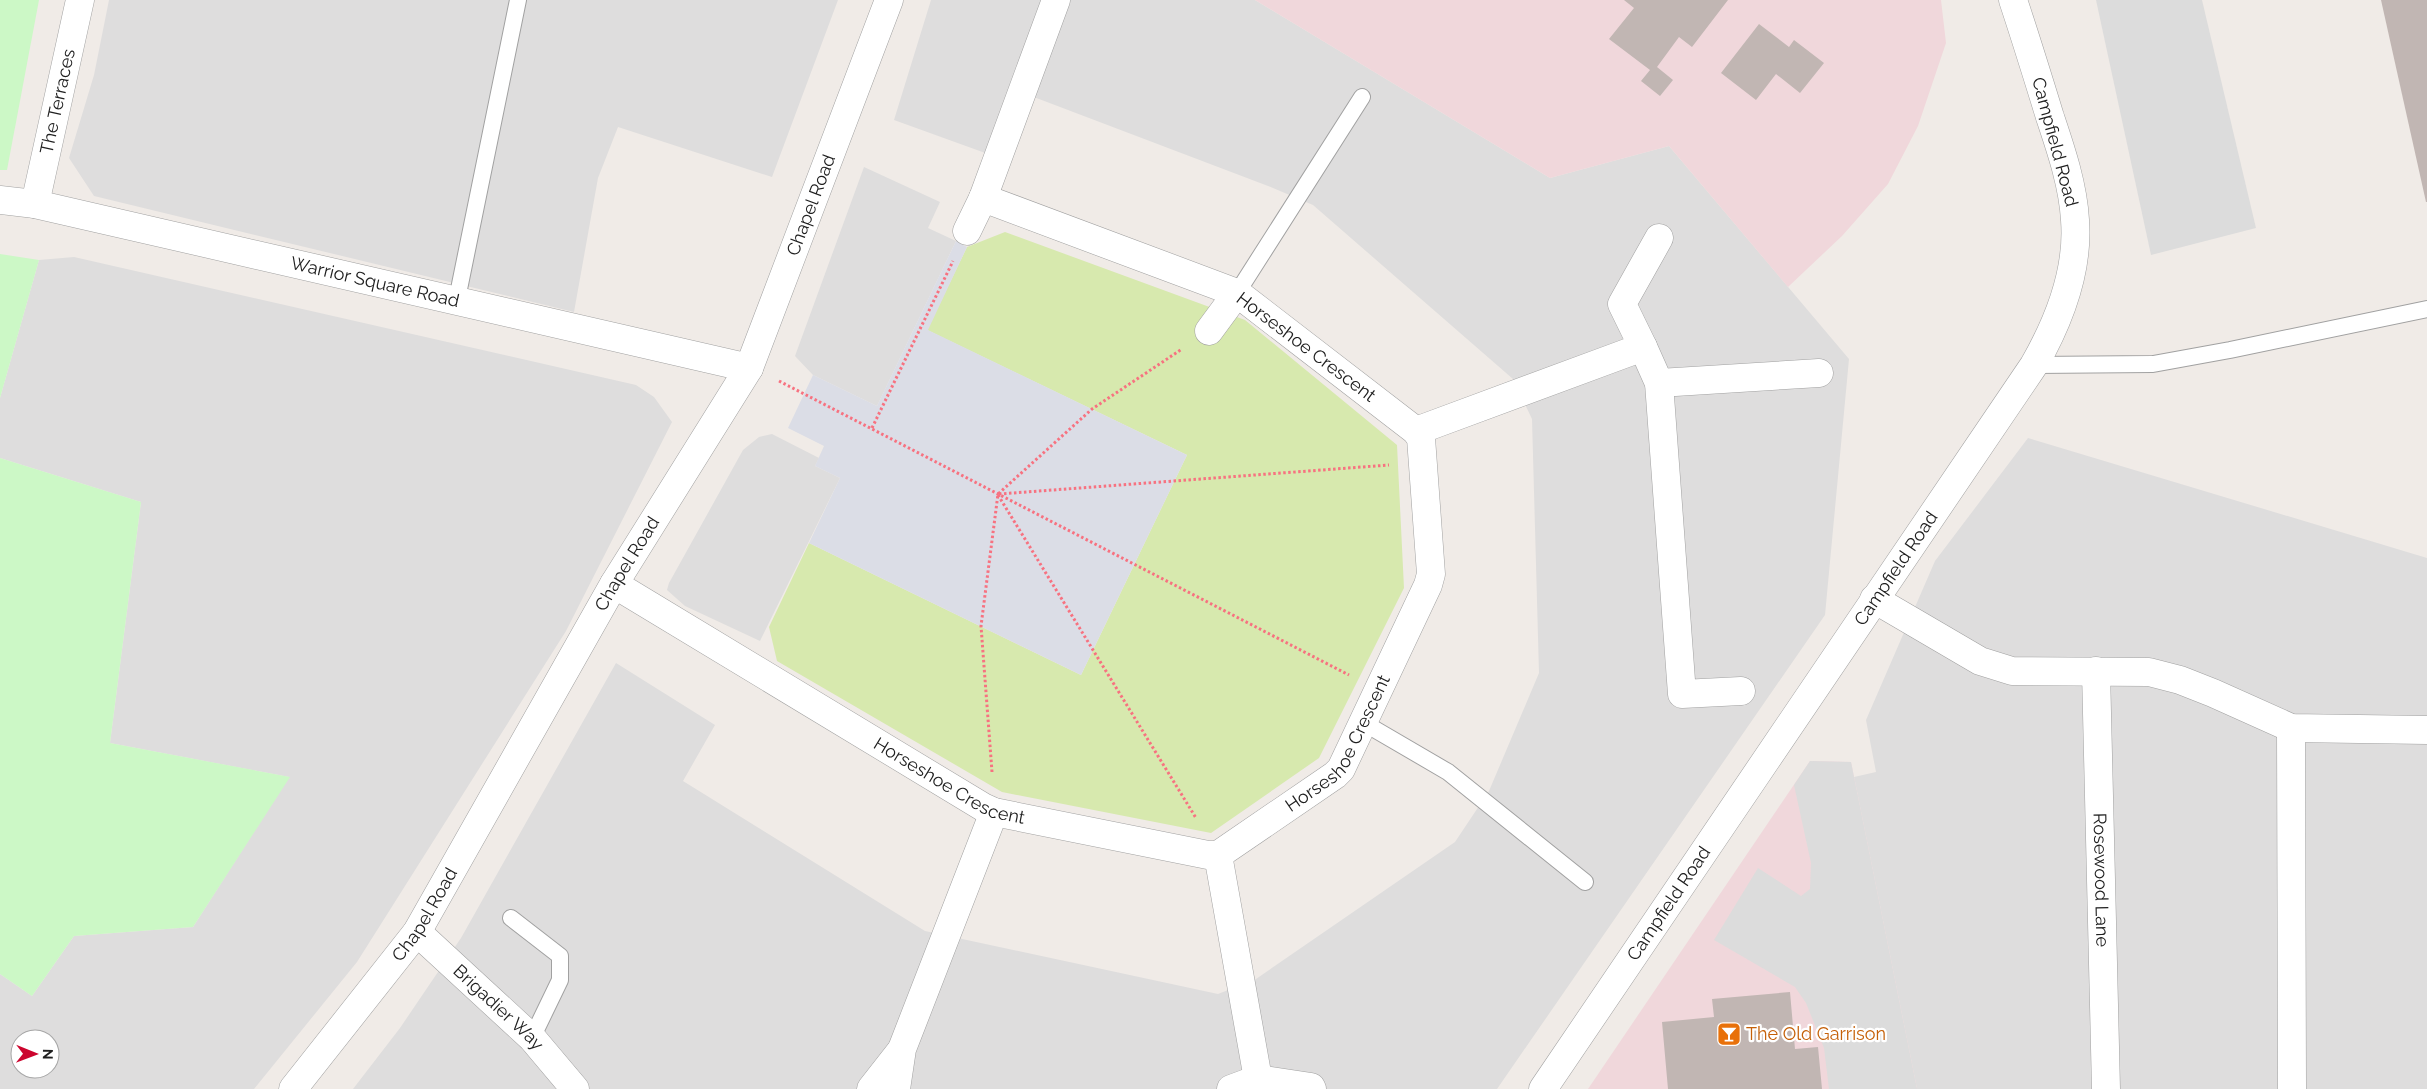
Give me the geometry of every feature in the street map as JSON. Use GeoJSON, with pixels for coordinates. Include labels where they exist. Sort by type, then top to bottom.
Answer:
{"type":"FeatureCollection","features":[{"type":"Feature","properties":{"kind":"street","name":"The Terraces"},"geometry":{"type":"LineString","coordinates":[[36,204],[80,0]]}},
{"type":"Feature","properties":{"kind":"street","name":"Chapel Road"},"geometry":{"type":"LineString","coordinates":[[294,1089],[417,932],[614,584],[749,368],[888,0]]}},
{"type":"Feature","properties":{"kind":"street"},"geometry":{"type":"LineString","coordinates":[[968,231],[1056,0]]}},
{"type":"Feature","properties":{"kind":"street","name":"Campfield Road"},"geometry":{"type":"LineString","coordinates":[[1543,1089],[2034,365],[2047,342],[2068,287],[2076,222],[2073,196],[2060,149],[2013,0]]}},
{"type":"Feature","properties":{"kind":"street","name":"Horseshoe Crescent"},"geometry":{"type":"LineString","coordinates":[[614,584],[994,812],[1218,856],[1335,776],[1341,769],[1364,723],[1428,585],[1431,574],[1421,438],[1416,431],[1237,293],[982,198]]}},
{"type":"Feature","properties":{"kind":"street","name":"Warrior Square Road"},"geometry":{"type":"LineString","coordinates":[[0,200],[36,204],[457,299],[749,368]]}},
{"type":"Feature","properties":{"kind":"street"},"geometry":{"type":"LineString","coordinates":[[1660,238],[1622,304],[1659,383],[1682,694],[1741,691]]}},
{"type":"Feature","properties":{"kind":"street"},"geometry":{"type":"LineString","coordinates":[[1209,331],[1237,293]]}},
{"type":"Feature","properties":{"kind":"street"},"geometry":{"type":"LineString","coordinates":[[1416,431],[1643,347]]}},
{"type":"Feature","properties":{"kind":"street"},"geometry":{"type":"LineString","coordinates":[[1659,383],[1819,373]]}},
{"type":"Feature","properties":{"kind":"street"},"geometry":{"type":"LineString","coordinates":[[1874,599],[1980,661],[2012,671],[2149,672],[2180,680],[2291,728],[2427,730]]}},
{"type":"Feature","properties":{"kind":"street","name":"Rosewood Lane"},"geometry":{"type":"LineString","coordinates":[[2096,671],[2106,1089]]}},
{"type":"Feature","properties":{"kind":"street"},"geometry":{"type":"LineString","coordinates":[[2291,728],[2292,1089]]}},
{"type":"Feature","properties":{"kind":"street"},"geometry":{"type":"LineString","coordinates":[[896,1089],[902,1049],[994,812]]}},
{"type":"Feature","properties":{"kind":"street"},"geometry":{"type":"LineString","coordinates":[[1218,856],[1258,1080]]}},
{"type":"Feature","properties":{"kind":"street","name":"Brigadier Way"},"geometry":{"type":"LineString","coordinates":[[417,932],[532,1038],[575,1089]]}},
{"type":"Feature","properties":{"kind":"street"},"geometry":{"type":"LineString","coordinates":[[871,1089],[902,1049]]}},
{"type":"Feature","properties":{"kind":"street"},"geometry":{"type":"LineString","coordinates":[[1231,1089],[1258,1080],[1310,1087],[1312,1089]]}},
{"type":"Feature","properties":{"kind":"lane"},"geometry":{"type":"LineString","coordinates":[[457,299],[518,0]]}},
{"type":"Feature","properties":{"kind":"lane"},"geometry":{"type":"LineString","coordinates":[[1237,293],[1362,97]]}},
{"type":"Feature","properties":{"kind":"lane"},"geometry":{"type":"LineString","coordinates":[[2034,365],[2153,364],[2427,309]]}},
{"type":"Feature","properties":{"kind":"lane"},"geometry":{"type":"LineString","coordinates":[[1364,723],[1448,772],[1585,882]]}},
{"type":"Feature","properties":{"kind":"lane"},"geometry":{"type":"LineString","coordinates":[[511,918],[560,956],[560,980],[532,1038]]}},
{"type":"Feature","properties":{"kind":"path"},"geometry":{"type":"LineString","coordinates":[[872,428],[968,231]]}},
{"type":"Feature","properties":{"kind":"path"},"geometry":{"type":"LineString","coordinates":[[994,812],[981,626],[998,494],[1092,409],[1209,331]]}},
{"type":"Feature","properties":{"kind":"path"},"geometry":{"type":"LineString","coordinates":[[749,368],[805,393],[1378,690]]}},
{"type":"Feature","properties":{"kind":"path"},"geometry":{"type":"LineString","coordinates":[[998,494],[1423,463]]}},
{"type":"Feature","properties":{"kind":"path"},"geometry":{"type":"LineString","coordinates":[[998,494],[1218,856]]}},
{"type":"Feature","properties":{"kind":"shaded area"},"geometry":{"type":"Polygon","coordinates":[[[109,0],[838,0],[772,177],[618,127],[598,178],[574,312],[94,196],[69,158],[94,75],[109,0]]]}},
{"type":"Feature","properties":{"kind":"shaded area"},"geometry":{"type":"Polygon","coordinates":[[[931,0],[1255,0],[1550,178],[1669,146],[1849,359],[1825,615],[1497,1089],[353,1089],[400,1028],[461,938],[616,663],[715,725],[683,781],[925,931],[1218,994],[1256,979],[1455,842],[1489,791],[1539,673],[1532,419],[1513,379],[1313,205],[1273,188],[1013,89],[988,154],[894,120],[931,0]]]}},
{"type":"Feature","properties":{"kind":"shaded area"},"geometry":{"type":"Polygon","coordinates":[[[1255,0],[1941,0],[1946,43],[1918,126],[1888,184],[1842,236],[1788,287],[1669,146],[1550,178],[1255,0]]]}},
{"type":"Feature","properties":{"kind":"shaded area"},"geometry":{"type":"Polygon","coordinates":[[[2096,0],[2202,0],[2256,228],[2151,255],[2096,0]]]}},
{"type":"Feature","properties":{"kind":"shaded area"},"geometry":{"type":"Polygon","coordinates":[[[864,167],[940,202],[928,228],[956,241],[877,406],[813,375],[795,356],[864,167]]]}},
{"type":"Feature","properties":{"kind":"shaded area"},"geometry":{"type":"Polygon","coordinates":[[[956,241],[967,247],[928,330],[1187,455],[1081,675],[809,543],[840,478],[815,466],[824,446],[788,428],[813,375],[877,406],[956,241]]]}},
{"type":"Feature","properties":{"kind":"shaded area"},"geometry":{"type":"Polygon","coordinates":[[[74,257],[636,385],[654,397],[672,422],[566,631],[357,962],[254,1089],[0,1089],[0,974],[32,996],[74,936],[193,927],[289,777],[110,743],[141,502],[0,458],[0,398],[39,260],[74,257]]]}},
{"type":"Feature","properties":{"kind":"shaded area"},"geometry":{"type":"Polygon","coordinates":[[[772,434],[819,458],[815,466],[840,478],[760,641],[685,606],[667,590],[669,583],[743,450],[759,437],[772,434]]]}},
{"type":"Feature","properties":{"kind":"shaded area"},"geometry":{"type":"Polygon","coordinates":[[[2028,438],[2427,558],[2427,1089],[1917,1089],[1854,777],[1876,772],[1866,720],[1935,561],[2028,438]]]}},
{"type":"Feature","properties":{"kind":"shaded area"},"geometry":{"type":"Polygon","coordinates":[[[1810,761],[1851,762],[1917,1089],[1588,1089],[1810,761]]]}},
{"type":"Feature","properties":{"kind":"shaded area"},"geometry":{"type":"Polygon","coordinates":[[[1810,761],[1851,762],[1917,1089],[1829,1089],[1824,1048],[1806,1003],[1795,987],[1714,940],[1758,868],[1801,896],[1810,889],[1811,863],[1794,785],[1810,761]]]}},
{"type":"Feature","properties":{"kind":"green space"},"geometry":{"type":"Polygon","coordinates":[[[0,0],[39,0],[7,170],[0,170],[0,0]]]}},
{"type":"Feature","properties":{"kind":"green space"},"geometry":{"type":"Polygon","coordinates":[[[1005,232],[1245,320],[1397,445],[1404,588],[1319,758],[1211,833],[1002,792],[777,661],[769,627],[809,543],[1081,675],[1187,455],[927,330],[967,247],[1005,232]]]}},
{"type":"Feature","properties":{"kind":"green space"},"geometry":{"type":"Polygon","coordinates":[[[0,254],[39,260],[0,398],[0,254]]]}},
{"type":"Feature","properties":{"kind":"green space"},"geometry":{"type":"Polygon","coordinates":[[[0,458],[141,502],[110,743],[290,777],[193,927],[74,936],[32,996],[0,974],[0,458]]]}},
{"type":"Feature","properties":{"kind":"building"},"geometry":{"type":"Polygon","coordinates":[[[1624,0],[1728,0],[1692,47],[1679,37],[1657,67],[1673,80],[1660,96],[1641,81],[1650,70],[1609,39],[1634,8],[1624,0]]]}},
{"type":"Feature","properties":{"kind":"building"},"geometry":{"type":"Polygon","coordinates":[[[2381,0],[2427,0],[2427,202],[2426,202],[2381,0]]]}},
{"type":"Feature","properties":{"kind":"building"},"geometry":{"type":"Polygon","coordinates":[[[1759,24],[1789,47],[1794,40],[1824,63],[1800,93],[1776,74],[1756,100],[1721,73],[1759,24]]]}},
{"type":"Feature","properties":{"kind":"building","name":"The Old Garrison"},"geometry":{"type":"Polygon","coordinates":[[[1790,992],[1795,1049],[1818,1047],[1822,1089],[1668,1089],[1662,1022],[1714,1017],[1712,999],[1790,992]]]}},
{"type":"Feature","properties":{"kind":"place","name":"The Old Garrison"},"geometry":{"type":"Point","coordinates":[1729,1034]}}]}
